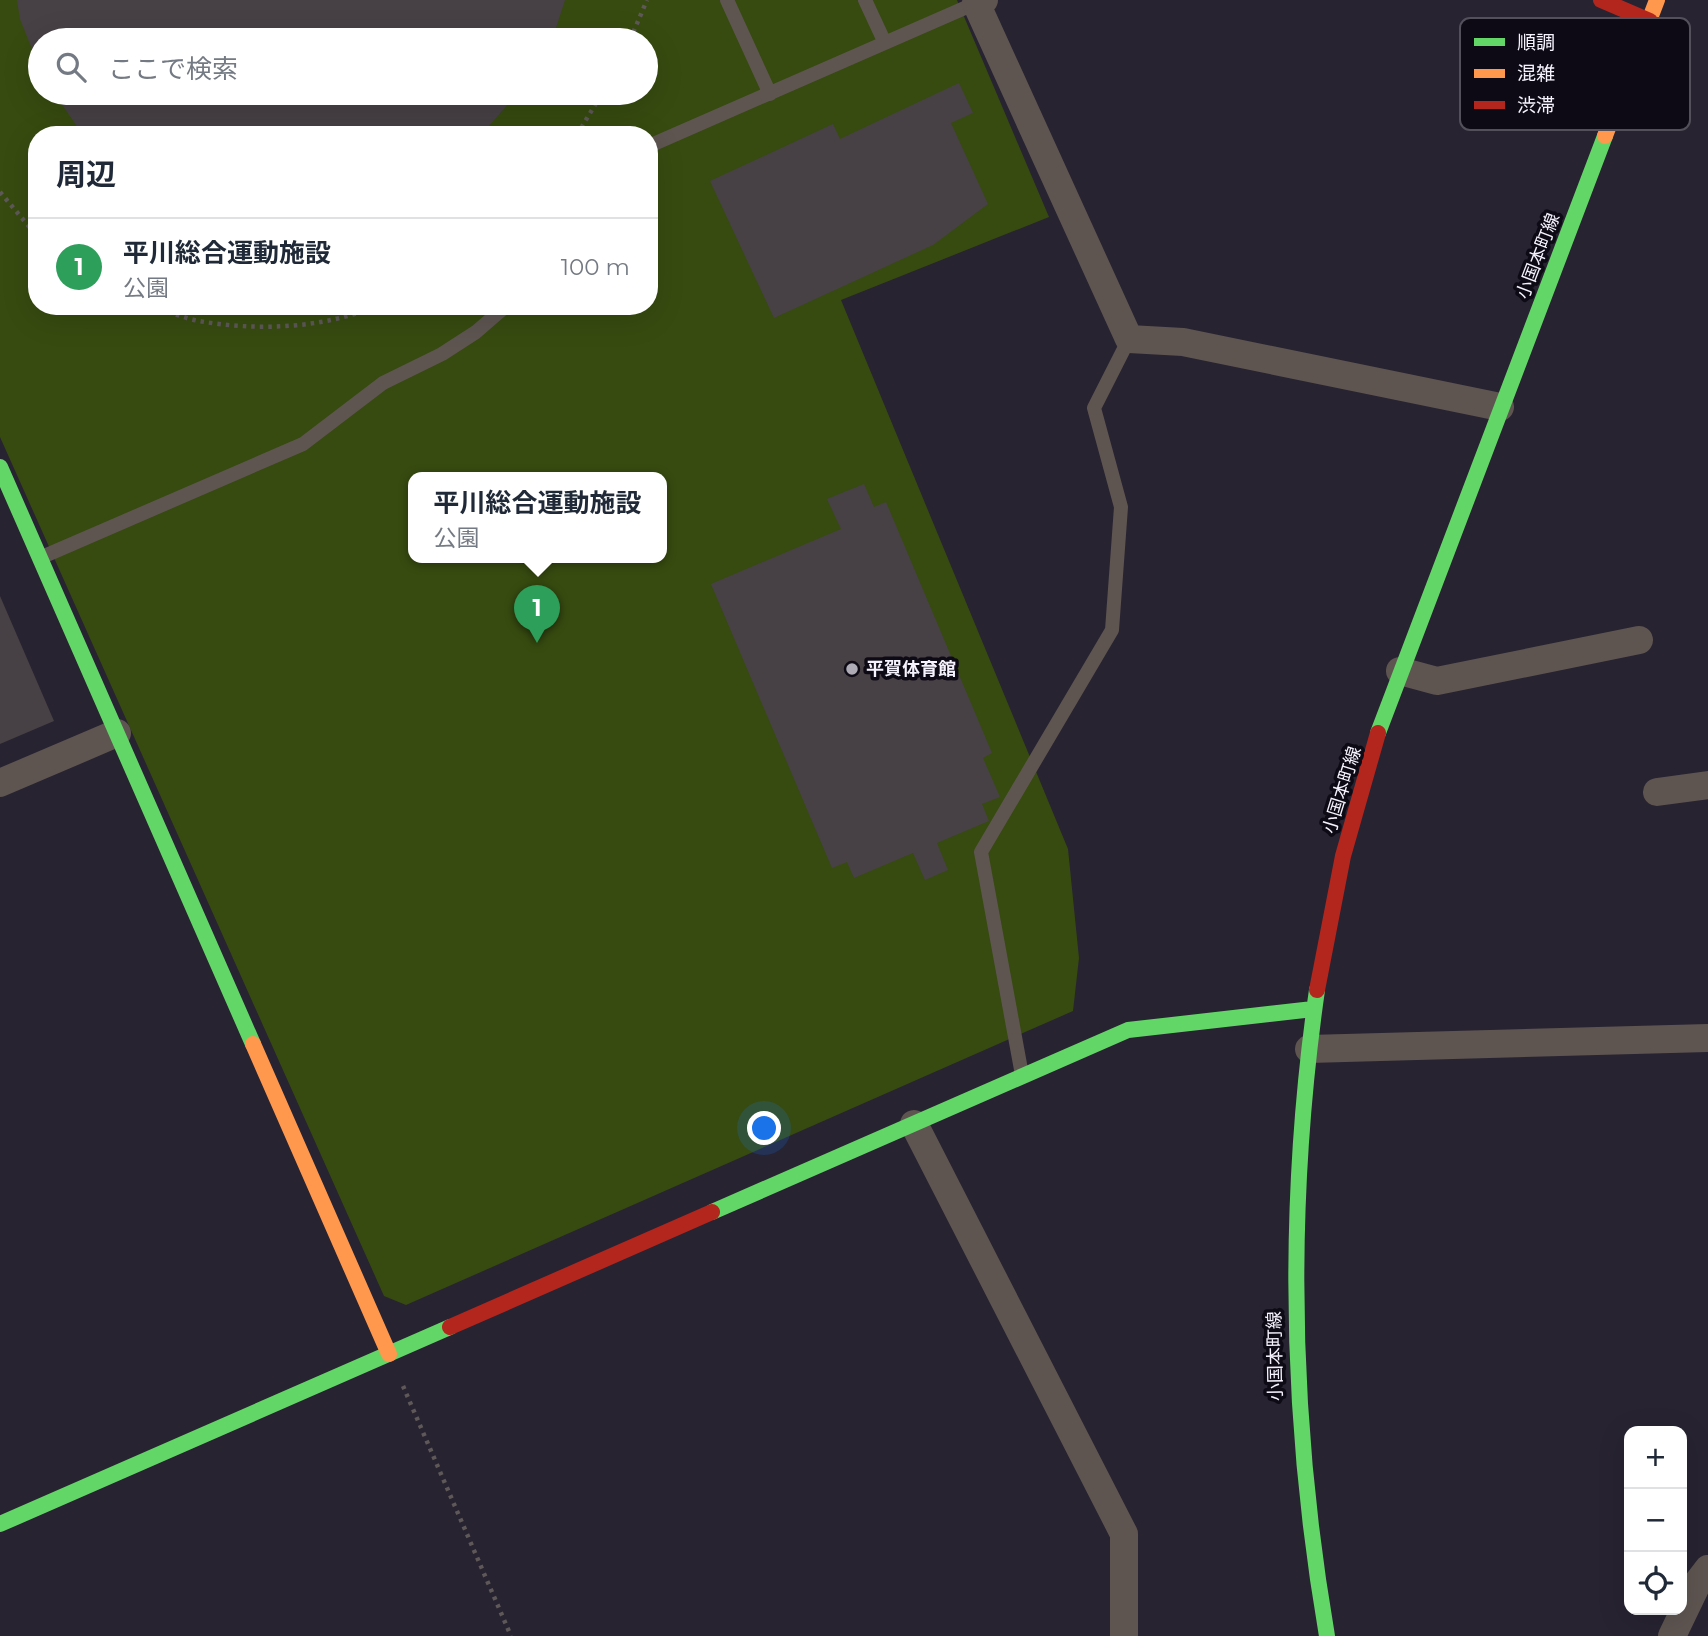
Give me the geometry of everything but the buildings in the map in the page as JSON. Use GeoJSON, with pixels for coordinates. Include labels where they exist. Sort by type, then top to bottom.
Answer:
{"type":"FeatureCollection","features":[{"type":"Feature","properties":{"kind":"street"},"geometry":{"type":"LineString","coordinates":[[1601,0],[1643,18]]}},
{"type":"Feature","properties":{"kind":"street","name":"小国本町線"},"geometry":{"type":"LineString","coordinates":[[1651,18],[1657,0]]}},
{"type":"Feature","properties":{"kind":"street"},"geometry":{"type":"LineString","coordinates":[[980,2],[1129,339],[1183,342],[1500,407]]}},
{"type":"Feature","properties":{"kind":"street","name":"小国本町線"},"geometry":{"type":"LineString","coordinates":[[1327,1636],[1312,1558],[1295,1401],[1294,1207],[1313,1009],[1324,941],[1351,824],[1399,671],[1608,130]]}},
{"type":"Feature","properties":{"kind":"street"},"geometry":{"type":"LineString","coordinates":[[0,467],[389,1354]]}},
{"type":"Feature","properties":{"kind":"street"},"geometry":{"type":"LineString","coordinates":[[1399,671],[1437,681],[1639,640]]}},
{"type":"Feature","properties":{"kind":"street"},"geometry":{"type":"LineString","coordinates":[[0,783],[117,733]]}},
{"type":"Feature","properties":{"kind":"street"},"geometry":{"type":"LineString","coordinates":[[1657,792],[1708,785]]}},
{"type":"Feature","properties":{"kind":"street"},"geometry":{"type":"LineString","coordinates":[[0,1524],[1128,1030],[1313,1009]]}},
{"type":"Feature","properties":{"kind":"street"},"geometry":{"type":"LineString","coordinates":[[1309,1049],[1708,1038]]}},
{"type":"Feature","properties":{"kind":"street"},"geometry":{"type":"LineString","coordinates":[[914,1124],[1124,1534],[1124,1636]]}},
{"type":"Feature","properties":{"kind":"street"},"geometry":{"type":"LineString","coordinates":[[1672,1636],[1698,1582],[1708,1569]]}},
{"type":"Feature","properties":{"kind":"lane"},"geometry":{"type":"LineString","coordinates":[[727,0],[770,94]]}},
{"type":"Feature","properties":{"kind":"lane"},"geometry":{"type":"LineString","coordinates":[[865,0],[885,43]]}},
{"type":"Feature","properties":{"kind":"lane"},"geometry":{"type":"LineString","coordinates":[[658,142],[980,2]]}},
{"type":"Feature","properties":{"kind":"lane"},"geometry":{"type":"LineString","coordinates":[[40,558],[303,444],[383,383],[442,354],[476,332],[496,315]]}},
{"type":"Feature","properties":{"kind":"lane"},"geometry":{"type":"LineString","coordinates":[[1022,1076],[981,852],[1112,630],[1121,507],[1094,408],[1129,339]]}},
{"type":"Feature","properties":{"kind":"path"},"geometry":{"type":"LineString","coordinates":[[635,28],[647,0]]}},
{"type":"Feature","properties":{"kind":"path"},"geometry":{"type":"LineString","coordinates":[[582,126],[595,105]]}},
{"type":"Feature","properties":{"kind":"path"},"geometry":{"type":"LineString","coordinates":[[0,192],[28,225]]}},
{"type":"Feature","properties":{"kind":"path"},"geometry":{"type":"LineString","coordinates":[[180,315],[198,321],[253,326],[321,322],[345,315]]}},
{"type":"Feature","properties":{"kind":"path"},"geometry":{"type":"LineString","coordinates":[[389,1354],[511,1636]]}},
{"type":"Feature","properties":{"kind":"green space"},"geometry":{"type":"Polygon","coordinates":[[[0,0],[957,0],[1049,217],[841,300],[1068,849],[1079,958],[1073,1011],[406,1305],[384,1296],[0,437],[0,0]]]}},
{"type":"Feature","properties":{"kind":"traffic: fast"},"geometry":{"type":"LineString","coordinates":[[1378,733],[1605,136]]}},
{"type":"Feature","properties":{"kind":"traffic: fast"},"geometry":{"type":"LineString","coordinates":[[0,467],[253,1044]]}},
{"type":"Feature","properties":{"kind":"traffic: fast"},"geometry":{"type":"LineString","coordinates":[[1317,990],[1300,1152],[1296,1314],[1305,1475],[1327,1636]]}},
{"type":"Feature","properties":{"kind":"traffic: fast"},"geometry":{"type":"LineString","coordinates":[[712,1212],[1128,1030],[1313,1009]]}},
{"type":"Feature","properties":{"kind":"traffic: fast"},"geometry":{"type":"LineString","coordinates":[[0,1524],[450,1327]]}},
{"type":"Feature","properties":{"kind":"traffic: slow"},"geometry":{"type":"LineString","coordinates":[[1650,18],[1657,0]]}},
{"type":"Feature","properties":{"kind":"traffic: slow"},"geometry":{"type":"LineString","coordinates":[[1605,136],[1607,130]]}},
{"type":"Feature","properties":{"kind":"traffic: slow"},"geometry":{"type":"LineString","coordinates":[[253,1044],[389,1354]]}},
{"type":"Feature","properties":{"kind":"traffic: jam"},"geometry":{"type":"LineString","coordinates":[[1601,0],[1643,18]]}},
{"type":"Feature","properties":{"kind":"traffic: jam"},"geometry":{"type":"LineString","coordinates":[[1317,990],[1343,856],[1378,733]]}},
{"type":"Feature","properties":{"kind":"traffic: jam"},"geometry":{"type":"LineString","coordinates":[[450,1327],[712,1212]]}},
{"type":"Feature","properties":{"kind":"place","name":"平川総合運動施設"},"geometry":{"type":"Point","coordinates":[537,643]}},
{"type":"Feature","properties":{"kind":"place","name":"平賀体育館"},"geometry":{"type":"Point","coordinates":[852,669]}}]}
